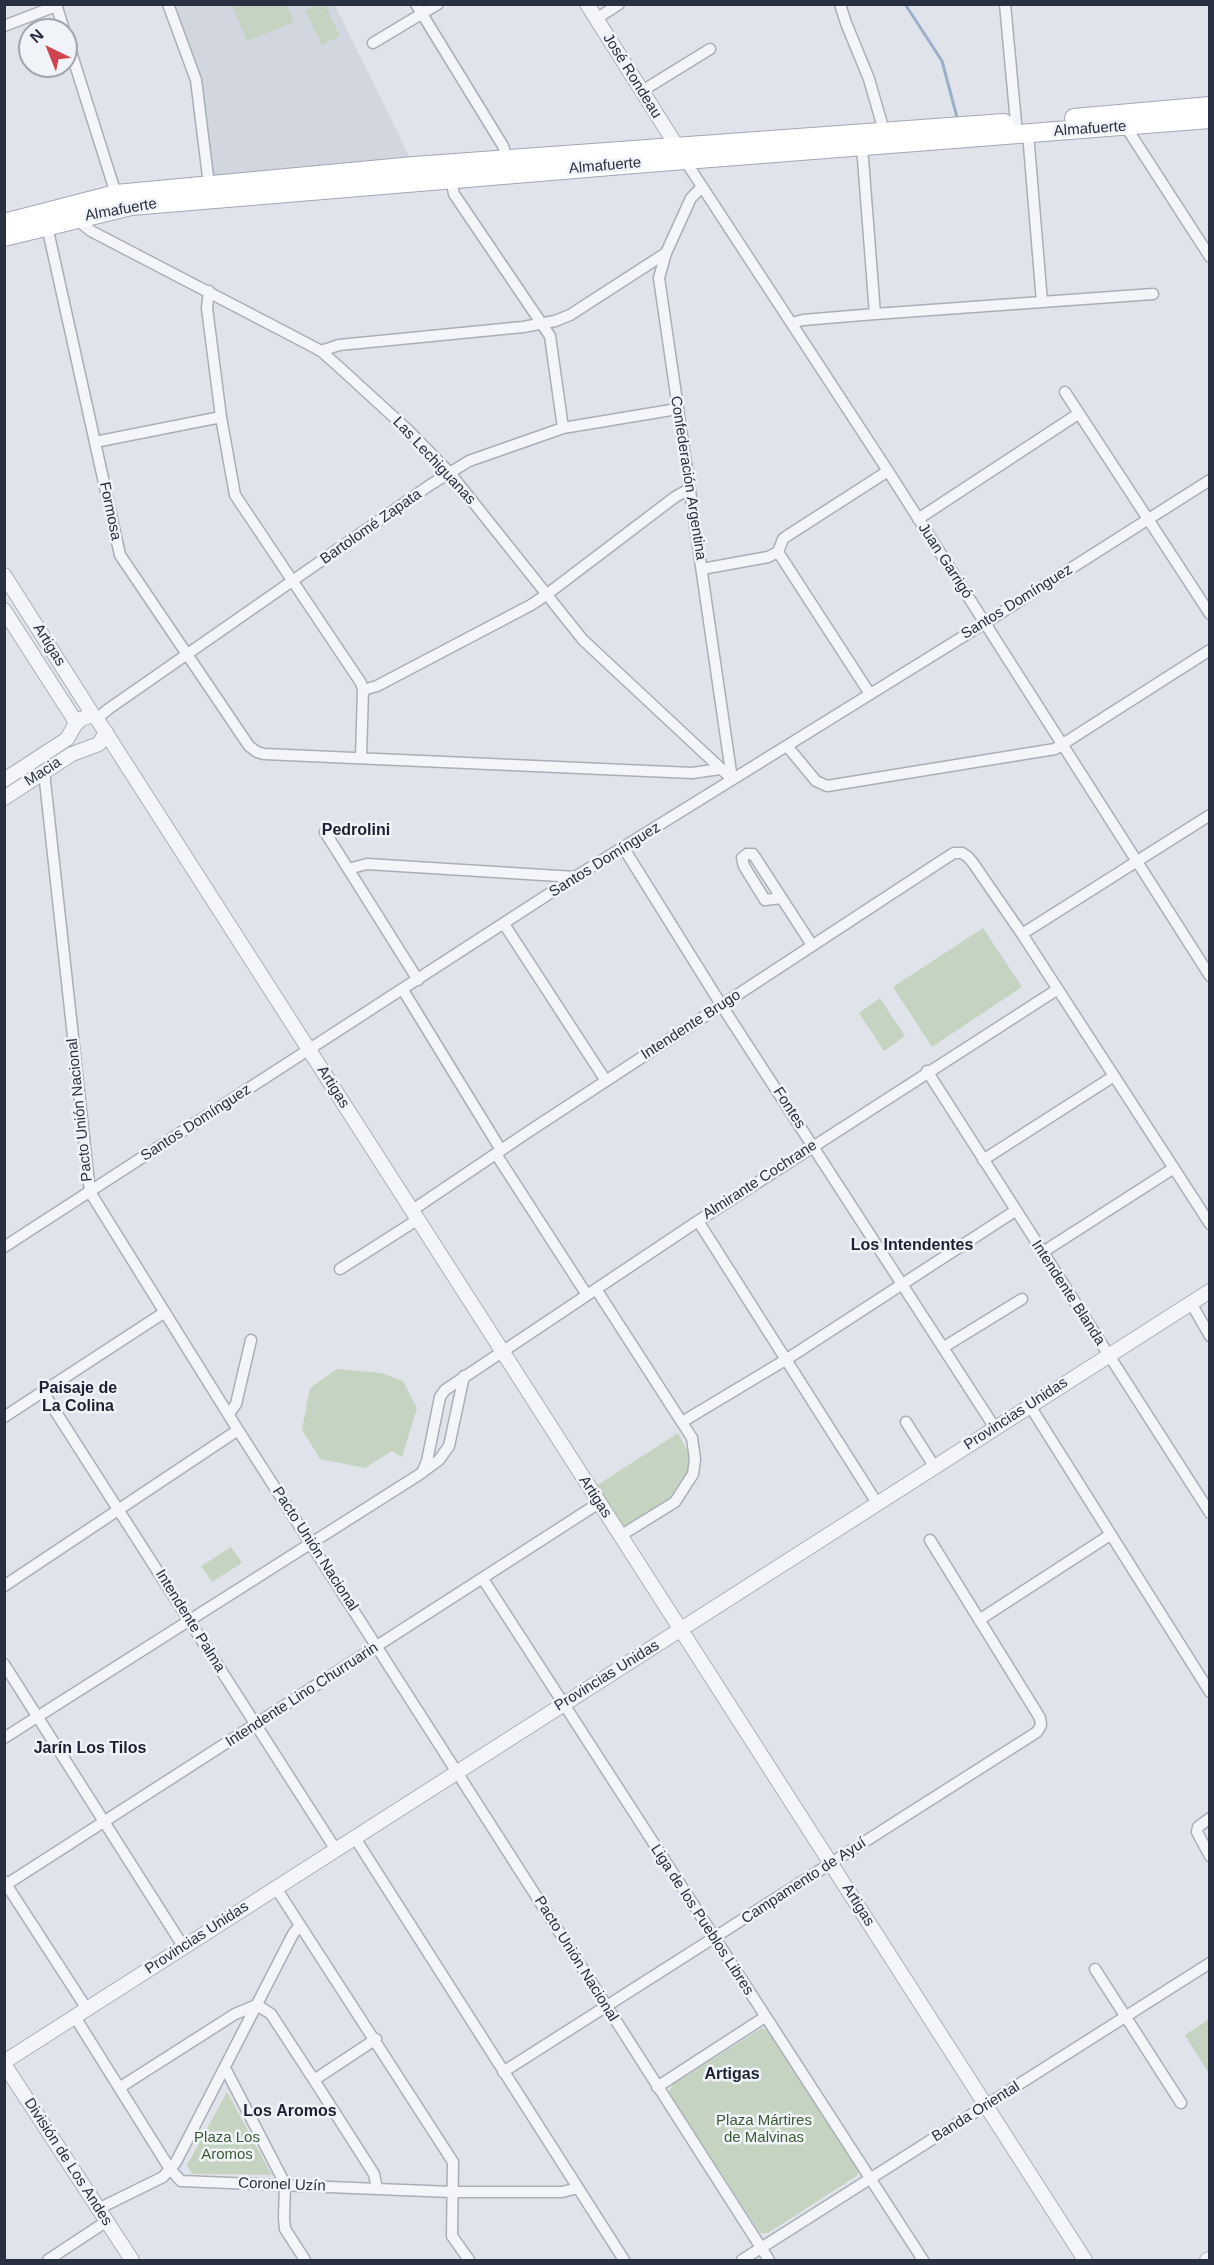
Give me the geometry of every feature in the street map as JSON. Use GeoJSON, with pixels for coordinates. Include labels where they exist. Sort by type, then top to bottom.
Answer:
{"type":"FeatureCollection","features":[{"type":"Feature","properties":{"kind":"main road","name":"Almafuerte"},"geometry":{"type":"LineString","coordinates":[[4,223],[116,194],[414,166],[862,146],[1209,106]]}},
{"type":"Feature","properties":{"kind":"main road","name":"Almafuerte"},"geometry":{"type":"LineString","coordinates":[[4,237],[131,206],[451,178],[884,131],[1126,127],[1209,119]]}},
{"type":"Feature","properties":{"kind":"street"},"geometry":{"type":"LineString","coordinates":[[168,4],[196,80],[209,185]]}},
{"type":"Feature","properties":{"kind":"street"},"geometry":{"type":"LineString","coordinates":[[416,4],[503,146],[508,161]]}},
{"type":"Feature","properties":{"kind":"street"},"geometry":{"type":"LineString","coordinates":[[373,43],[438,4]]}},
{"type":"Feature","properties":{"kind":"street","name":"José Rondeau"},"geometry":{"type":"LineString","coordinates":[[586,4],[681,154]]}},
{"type":"Feature","properties":{"kind":"street"},"geometry":{"type":"LineString","coordinates":[[596,19],[619,4]]}},
{"type":"Feature","properties":{"kind":"street"},"geometry":{"type":"LineString","coordinates":[[840,4],[869,79],[884,131]]}},
{"type":"Feature","properties":{"kind":"street"},"geometry":{"type":"LineString","coordinates":[[1005,4],[1042,302]]}},
{"type":"Feature","properties":{"kind":"street"},"geometry":{"type":"LineString","coordinates":[[4,26],[56,5]]}},
{"type":"Feature","properties":{"kind":"street"},"geometry":{"type":"LineString","coordinates":[[642,91],[710,49]]}},
{"type":"Feature","properties":{"kind":"street"},"geometry":{"type":"LineString","coordinates":[[78,74],[116,194]]}},
{"type":"Feature","properties":{"kind":"street"},"geometry":{"type":"LineString","coordinates":[[1126,127],[1209,257]]}},
{"type":"Feature","properties":{"kind":"street"},"geometry":{"type":"LineString","coordinates":[[862,146],[875,314]]}},
{"type":"Feature","properties":{"kind":"street","name":"Juan Garrigó"},"geometry":{"type":"LineString","coordinates":[[681,154],[888,471],[1209,976]]}},
{"type":"Feature","properties":{"kind":"street"},"geometry":{"type":"LineString","coordinates":[[451,178],[454,194],[542,324],[552,343],[563,428]]}},
{"type":"Feature","properties":{"kind":"street","name":"Confederación Argentina"},"geometry":{"type":"LineString","coordinates":[[702,187],[691,198],[666,254],[659,278],[732,779]]}},
{"type":"Feature","properties":{"kind":"street","name":"Las Lechiguanas"},"geometry":{"type":"LineString","coordinates":[[75,218],[91,231],[321,351],[410,431],[450,473],[583,640],[732,779]]}},
{"type":"Feature","properties":{"kind":"street","name":"Formosa"},"geometry":{"type":"LineString","coordinates":[[47,226],[120,555],[244,740],[257,752],[361,756]]}},
{"type":"Feature","properties":{"kind":"street"},"geometry":{"type":"LineString","coordinates":[[321,351],[339,345],[523,327],[555,321],[570,315],[666,254]]}},
{"type":"Feature","properties":{"kind":"street"},"geometry":{"type":"LineString","coordinates":[[209,291],[207,308],[221,417],[237,502],[294,581],[357,675],[363,690],[361,756],[692,773],[720,769]]}},
{"type":"Feature","properties":{"kind":"street"},"geometry":{"type":"LineString","coordinates":[[792,323],[875,314],[1153,294]]}},
{"type":"Feature","properties":{"kind":"street"},"geometry":{"type":"LineString","coordinates":[[1065,392],[1209,614]]}},
{"type":"Feature","properties":{"kind":"street","name":"Bartolomé Zapata"},"geometry":{"type":"LineString","coordinates":[[95,717],[450,473],[478,457],[563,428],[677,409]]}},
{"type":"Feature","properties":{"kind":"street"},"geometry":{"type":"LineString","coordinates":[[918,519],[1078,414]]}},
{"type":"Feature","properties":{"kind":"street"},"geometry":{"type":"LineString","coordinates":[[95,442],[221,417]]}},
{"type":"Feature","properties":{"kind":"street"},"geometry":{"type":"LineString","coordinates":[[702,569],[768,557],[778,552],[787,536],[888,471]]}},
{"type":"Feature","properties":{"kind":"street","name":"Santos Domínguez"},"geometry":{"type":"LineString","coordinates":[[4,1247],[575,877],[985,623],[1209,480]]}},
{"type":"Feature","properties":{"kind":"street"},"geometry":{"type":"LineString","coordinates":[[363,690],[377,686],[546,595],[675,497],[689,489]]}},
{"type":"Feature","properties":{"kind":"street"},"geometry":{"type":"LineString","coordinates":[[778,552],[870,694]]}},
{"type":"Feature","properties":{"kind":"street","name":"Artigas"},"geometry":{"type":"LineString","coordinates":[[4,575],[95,717]]}},
{"type":"Feature","properties":{"kind":"street","name":"Artigas"},"geometry":{"type":"LineString","coordinates":[[4,610],[74,719],[73,728]]}},
{"type":"Feature","properties":{"kind":"street"},"geometry":{"type":"LineString","coordinates":[[787,746],[816,781],[827,786],[1049,750],[1063,746],[1209,650]]}},
{"type":"Feature","properties":{"kind":"street"},"geometry":{"type":"LineString","coordinates":[[86,717],[95,717],[106,732],[99,744],[84,750],[77,744],[73,728],[86,717]]}},
{"type":"Feature","properties":{"kind":"street","name":"Macia"},"geometry":{"type":"LineString","coordinates":[[4,780],[62,743],[73,728]]}},
{"type":"Feature","properties":{"kind":"street","name":"Artigas"},"geometry":{"type":"LineString","coordinates":[[106,732],[1085,2260]]}},
{"type":"Feature","properties":{"kind":"street","name":"Macia"},"geometry":{"type":"LineString","coordinates":[[4,798],[72,754],[84,750]]}},
{"type":"Feature","properties":{"kind":"street","name":"Pacto Unión Nacional"},"geometry":{"type":"LineString","coordinates":[[44,772],[90,1192],[238,1430],[769,2260]]}},
{"type":"Feature","properties":{"kind":"street"},"geometry":{"type":"LineString","coordinates":[[1209,814],[1022,934],[1209,1224]]}},
{"type":"Feature","properties":{"kind":"street"},"geometry":{"type":"LineString","coordinates":[[325,832],[418,980]]}},
{"type":"Feature","properties":{"kind":"street","name":"Fontes"},"geometry":{"type":"LineString","coordinates":[[624,848],[722,1006],[995,1428]]}},
{"type":"Feature","properties":{"kind":"street","name":"Intendente Brugo"},"geometry":{"type":"LineString","coordinates":[[340,1269],[499,1152],[954,853],[962,853],[968,857],[1022,934]]}},
{"type":"Feature","properties":{"kind":"street"},"geometry":{"type":"LineString","coordinates":[[348,869],[366,864],[575,877]]}},
{"type":"Feature","properties":{"kind":"street"},"geometry":{"type":"LineString","coordinates":[[781,898],[812,945]]}},
{"type":"Feature","properties":{"kind":"street"},"geometry":{"type":"LineString","coordinates":[[504,924],[606,1081]]}},
{"type":"Feature","properties":{"kind":"street","name":"Almirante Cochrane"},"geometry":{"type":"LineString","coordinates":[[422,1473],[427,1461],[440,1397],[445,1390],[813,1145],[1058,989]]}},
{"type":"Feature","properties":{"kind":"street"},"geometry":{"type":"LineString","coordinates":[[403,990],[499,1152],[692,1438],[695,1459],[693,1474],[688,1485],[675,1502],[620,1536]]}},
{"type":"Feature","properties":{"kind":"street","name":"Intendente Blanda"},"geometry":{"type":"LineString","coordinates":[[927,1071],[1209,1513]]}},
{"type":"Feature","properties":{"kind":"street"},"geometry":{"type":"LineString","coordinates":[[983,1160],[1114,1076]]}},
{"type":"Feature","properties":{"kind":"street"},"geometry":{"type":"LineString","coordinates":[[1042,1252],[1174,1168]]}},
{"type":"Feature","properties":{"kind":"street"},"geometry":{"type":"LineString","coordinates":[[682,1422],[787,1359],[1015,1211]]}},
{"type":"Feature","properties":{"kind":"street"},"geometry":{"type":"LineString","coordinates":[[698,1221],[877,1503]]}},
{"type":"Feature","properties":{"kind":"street","name":"Provincias Unidas"},"geometry":{"type":"LineString","coordinates":[[4,2063],[183,1946],[1209,1291]]}},
{"type":"Feature","properties":{"kind":"street"},"geometry":{"type":"LineString","coordinates":[[944,1347],[1022,1299]]}},
{"type":"Feature","properties":{"kind":"street"},"geometry":{"type":"LineString","coordinates":[[1191,1304],[1209,1336]]}},
{"type":"Feature","properties":{"kind":"street"},"geometry":{"type":"LineString","coordinates":[[4,1417],[165,1312]]}},
{"type":"Feature","properties":{"kind":"street"},"geometry":{"type":"LineString","coordinates":[[229,1414],[236,1404],[251,1340]]}},
{"type":"Feature","properties":{"kind":"street"},"geometry":{"type":"LineString","coordinates":[[4,1738],[439,1460],[449,1446],[464,1376]]}},
{"type":"Feature","properties":{"kind":"street","name":"Intendente Palma"},"geometry":{"type":"LineString","coordinates":[[43,1392],[120,1509],[336,1850]]}},
{"type":"Feature","properties":{"kind":"street"},"geometry":{"type":"LineString","coordinates":[[1030,1406],[1209,1692]]}},
{"type":"Feature","properties":{"kind":"street"},"geometry":{"type":"LineString","coordinates":[[906,1422],[934,1466]]}},
{"type":"Feature","properties":{"kind":"street"},"geometry":{"type":"LineString","coordinates":[[4,1586],[238,1430]]}},
{"type":"Feature","properties":{"kind":"street","name":"Intendente Lino Churruarin"},"geometry":{"type":"LineString","coordinates":[[5,1884],[106,1822],[599,1503]]}},
{"type":"Feature","properties":{"kind":"street"},"geometry":{"type":"LineString","coordinates":[[930,1540],[979,1620],[1110,1535]]}},
{"type":"Feature","properties":{"kind":"street","name":"Liga de los Pueblos Libres"},"geometry":{"type":"LineString","coordinates":[[483,1579],[923,2260]]}},
{"type":"Feature","properties":{"kind":"street","name":"Campamento de Ayuí"},"geometry":{"type":"LineString","coordinates":[[503,2072],[1037,1732],[1041,1725],[1040,1718],[979,1620]]}},
{"type":"Feature","properties":{"kind":"street"},"geometry":{"type":"LineString","coordinates":[[4,1664],[183,1946]]}},
{"type":"Feature","properties":{"kind":"street"},"geometry":{"type":"LineString","coordinates":[[1209,1818],[1198,1827],[1198,1838],[1209,1856]]}},
{"type":"Feature","properties":{"kind":"street"},"geometry":{"type":"LineString","coordinates":[[354,1838],[624,2260]]}},
{"type":"Feature","properties":{"kind":"street"},"geometry":{"type":"LineString","coordinates":[[5,1884],[87,2009]]}},
{"type":"Feature","properties":{"kind":"street"},"geometry":{"type":"LineString","coordinates":[[276,1888],[451,2157],[454,2171],[452,2236],[470,2260]]}},
{"type":"Feature","properties":{"kind":"street"},"geometry":{"type":"LineString","coordinates":[[98,2209],[153,2182],[176,2162],[300,1925]]}},
{"type":"Feature","properties":{"kind":"street","name":"Banda Oriental"},"geometry":{"type":"LineString","coordinates":[[741,2260],[1209,1963]]}},
{"type":"Feature","properties":{"kind":"street"},"geometry":{"type":"LineString","coordinates":[[1095,1968],[1181,2103]]}},
{"type":"Feature","properties":{"kind":"street"},"geometry":{"type":"LineString","coordinates":[[257,2005],[271,2014],[374,2174],[377,2187]]}},
{"type":"Feature","properties":{"kind":"street"},"geometry":{"type":"LineString","coordinates":[[119,2088],[234,2014],[257,2005]]}},
{"type":"Feature","properties":{"kind":"street"},"geometry":{"type":"LineString","coordinates":[[75,2017],[170,2169]]}},
{"type":"Feature","properties":{"kind":"street"},"geometry":{"type":"LineString","coordinates":[[657,2087],[765,2018]]}},
{"type":"Feature","properties":{"kind":"street"},"geometry":{"type":"LineString","coordinates":[[314,2080],[376,2039]]}},
{"type":"Feature","properties":{"kind":"street","name":"División de Los Andes"},"geometry":{"type":"LineString","coordinates":[[4,2063],[132,2260]]}},
{"type":"Feature","properties":{"kind":"street"},"geometry":{"type":"LineString","coordinates":[[225,2068],[285,2186],[285,2229],[305,2260]]}},
{"type":"Feature","properties":{"kind":"street","name":"Coronel Uzín"},"geometry":{"type":"LineString","coordinates":[[170,2169],[176,2177],[184,2181],[285,2186],[377,2187],[452,2192],[562,2192],[578,2188]]}},
{"type":"Feature","properties":{"kind":"street"},"geometry":{"type":"LineString","coordinates":[[48,2260],[107,2221]]}},
{"type":"Feature","properties":{"kind":"shaded area"},"geometry":{"type":"Polygon","coordinates":[[[168,5],[335,5],[414,166],[209,185],[196,80],[168,5]]]}},
{"type":"Feature","properties":{"kind":"green space"},"geometry":{"type":"Polygon","coordinates":[[[232,5],[287,5],[294,22],[247,41],[232,5]]]}},
{"type":"Feature","properties":{"kind":"green space"},"geometry":{"type":"Polygon","coordinates":[[[318,5],[325,5],[340,36],[322,45],[305,11],[318,5]]]}},
{"type":"Feature","properties":{"kind":"green space"},"geometry":{"type":"Polygon","coordinates":[[[983,928],[1022,987],[932,1047],[893,987],[983,928]]]}},
{"type":"Feature","properties":{"kind":"green space"},"geometry":{"type":"Polygon","coordinates":[[[880,998],[905,1036],[884,1051],[859,1013],[880,998]]]}},
{"type":"Feature","properties":{"kind":"green space"},"geometry":{"type":"Polygon","coordinates":[[[337,1369],[381,1373],[403,1381],[417,1408],[402,1457],[392,1451],[365,1468],[320,1459],[302,1430],[310,1388],[337,1369]]]}},
{"type":"Feature","properties":{"kind":"green space"},"geometry":{"type":"Polygon","coordinates":[[[678,1433],[689,1454],[690,1466],[684,1481],[666,1502],[623,1528],[596,1486],[678,1433]]]}},
{"type":"Feature","properties":{"kind":"green space"},"geometry":{"type":"Polygon","coordinates":[[[231,1547],[242,1563],[212,1582],[201,1566],[231,1547]]]}},
{"type":"Feature","properties":{"kind":"green space"},"geometry":{"type":"Polygon","coordinates":[[[1209,2019],[1209,2074],[1185,2035],[1209,2019]]]}},
{"type":"Feature","properties":{"kind":"green space","name":"Plaza Mártires de Malvinas"},"geometry":{"type":"Polygon","coordinates":[[[762,2028],[770,2031],[859,2167],[858,2175],[768,2233],[760,2233],[669,2093],[672,2085],[762,2028]]]}},
{"type":"Feature","properties":{"kind":"green space","name":"Plaza Los Aromos"},"geometry":{"type":"Polygon","coordinates":[[[227,2092],[272,2175],[192,2174],[187,2165],[227,2092]]]}},
{"type":"Feature","properties":{"kind":"waterway"},"geometry":{"type":"LineString","coordinates":[[905,4],[942,61],[958,121]]}},
{"type":"Feature","properties":{"kind":"district","name":"Pedrolini"},"geometry":{"type":"Point","coordinates":[356,831]}},
{"type":"Feature","properties":{"kind":"district","name":"Los Intendentes"},"geometry":{"type":"Point","coordinates":[912,1246]}},
{"type":"Feature","properties":{"kind":"district","name":"Paisaje de La Colina"},"geometry":{"type":"Point","coordinates":[78,1398]}},
{"type":"Feature","properties":{"kind":"district","name":"Jarín Los Tilos"},"geometry":{"type":"Point","coordinates":[90,1749]}},
{"type":"Feature","properties":{"kind":"district","name":"Artigas"},"geometry":{"type":"Point","coordinates":[732,2075]}},
{"type":"Feature","properties":{"kind":"district","name":"Los Aromos"},"geometry":{"type":"Point","coordinates":[290,2112]}}]}
